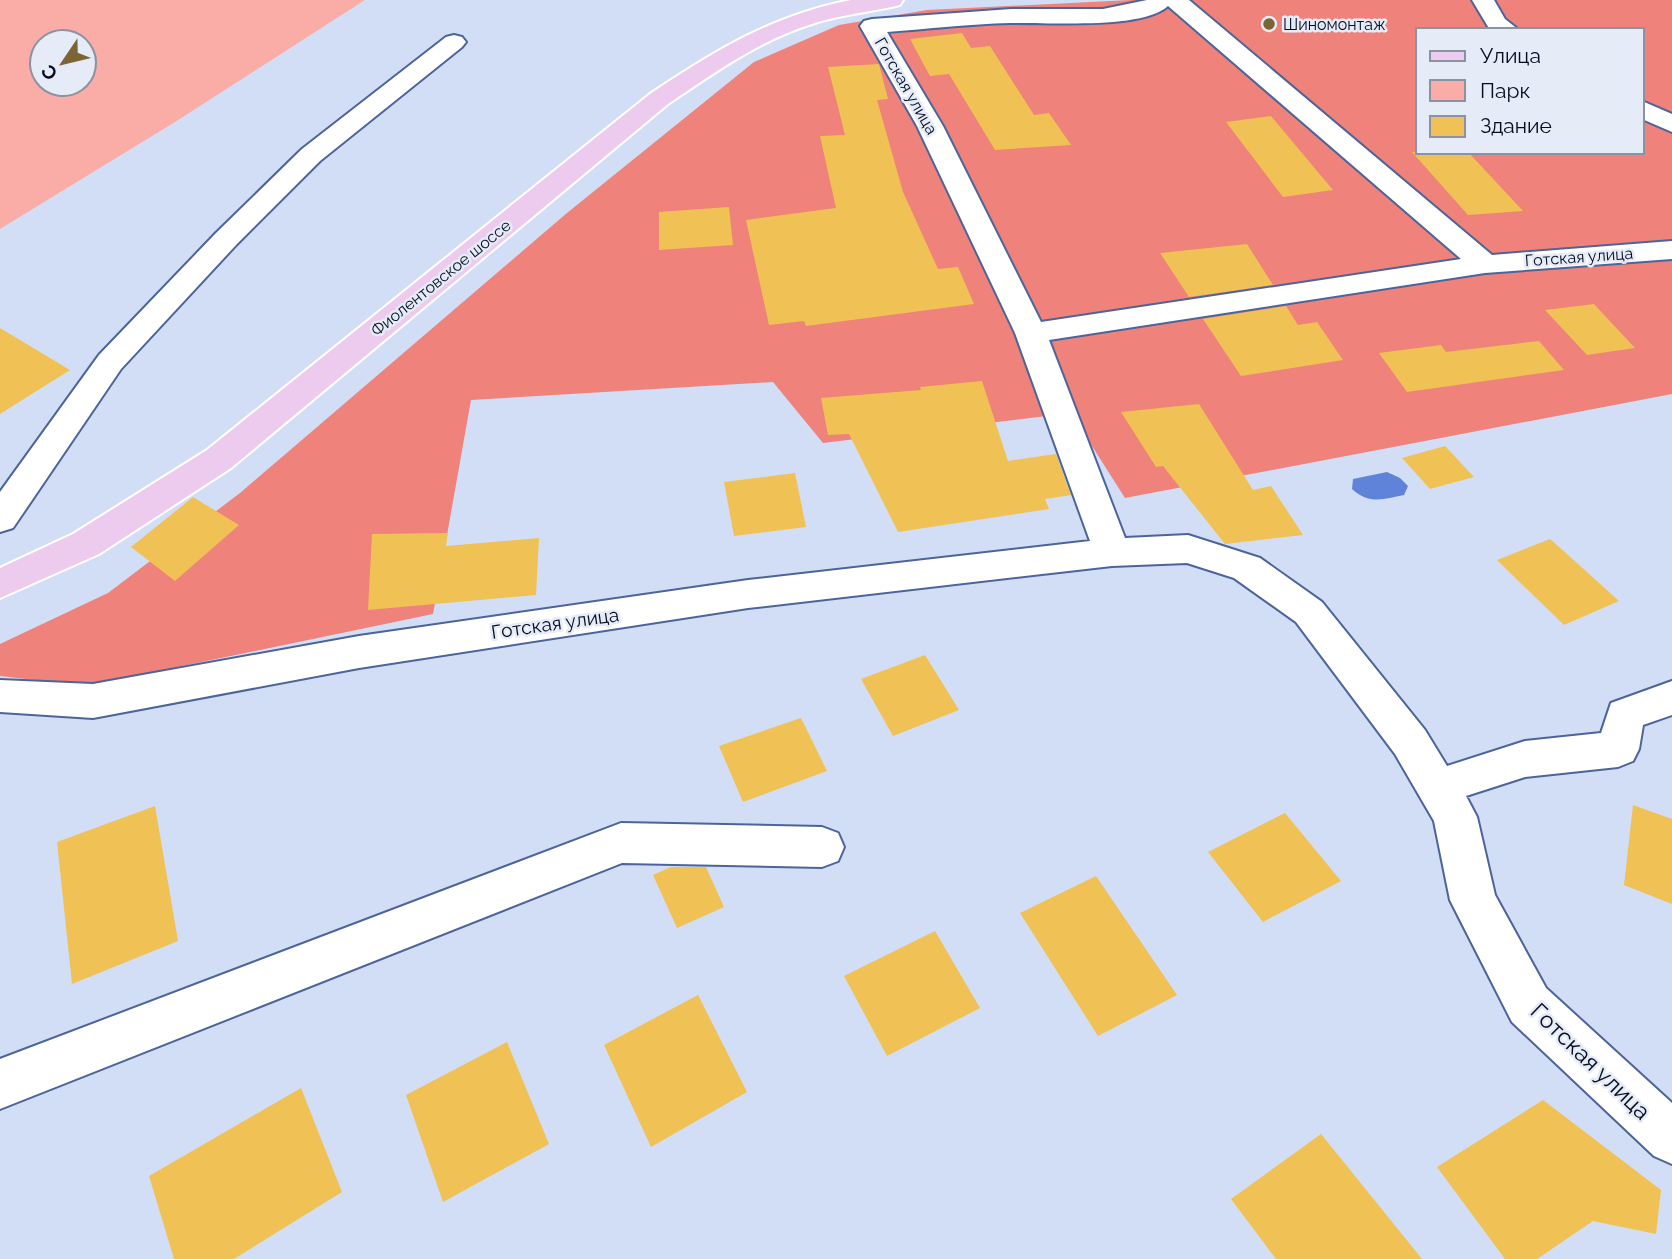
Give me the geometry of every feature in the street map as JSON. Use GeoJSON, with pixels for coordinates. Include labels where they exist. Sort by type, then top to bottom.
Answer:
{"type":"FeatureCollection","features":[{"type":"Feature","properties":{"kind":"main road","name":"Фиолентовское шоссе"},"geometry":{"type":"LineString","coordinates":[[0,584],[86,544],[219,460],[659,99],[720,58],[783,26],[850,6],[892,0]]}},
{"type":"Feature","properties":{"kind":"street","name":"Готская улица"},"geometry":{"type":"LineString","coordinates":[[1112,552],[1031,333],[930,127],[872,26],[1013,16],[1080,18],[1137,12],[1158,4],[1158,0]]}},
{"type":"Feature","properties":{"kind":"street"},"geometry":{"type":"LineString","coordinates":[[1175,0],[1485,264]]}},
{"type":"Feature","properties":{"kind":"street"},"geometry":{"type":"LineString","coordinates":[[1483,0],[1496,23],[1504,28]]}},
{"type":"Feature","properties":{"kind":"street"},"geometry":{"type":"LineString","coordinates":[[0,519],[110,362],[217,249],[311,155],[454,42]]}},
{"type":"Feature","properties":{"kind":"street"},"geometry":{"type":"LineString","coordinates":[[1644,110],[1672,124]]}},
{"type":"Feature","properties":{"kind":"street","name":"Готская улица"},"geometry":{"type":"LineString","coordinates":[[1031,333],[1485,264],[1672,250]]}},
{"type":"Feature","properties":{"kind":"street","name":"Готская улица"},"geometry":{"type":"LineString","coordinates":[[0,696],[93,701],[359,652],[721,598],[1112,552],[1188,549],[1247,568],[1309,612],[1410,742],[1455,817],[1473,900],[1529,1005],[1672,1138]]}},
{"type":"Feature","properties":{"kind":"street"},"geometry":{"type":"LineString","coordinates":[[1437,787],[1525,759],[1618,748],[1625,715],[1672,698]]}},
{"type":"Feature","properties":{"kind":"street"},"geometry":{"type":"LineString","coordinates":[[0,1084],[621,843],[822,847]]}},
{"type":"Feature","properties":{"kind":"green space"},"geometry":{"type":"Polygon","coordinates":[[[0,0],[365,0],[175,122],[0,229],[0,0]]]}},
{"type":"Feature","properties":{"kind":"shaded area"},"geometry":{"type":"Polygon","coordinates":[[[1131,0],[1672,0],[1672,394],[1125,498],[1071,413],[823,443],[773,382],[471,400],[433,614],[86,686],[0,676],[0,644],[108,593],[240,493],[567,213],[754,62],[839,25],[927,10],[1131,0]]]}},
{"type":"Feature","properties":{"kind":"water"},"geometry":{"type":"Polygon","coordinates":[[[1387,472],[1400,478],[1408,486],[1404,495],[1371,499],[1352,489],[1353,479],[1387,472]]]}},
{"type":"Feature","properties":{"kind":"building"},"geometry":{"type":"Polygon","coordinates":[[[962,33],[971,48],[990,46],[1034,115],[1049,113],[1071,145],[995,150],[949,74],[930,76],[910,39],[962,33]]]}},
{"type":"Feature","properties":{"kind":"building"},"geometry":{"type":"Polygon","coordinates":[[[879,64],[888,99],[877,100],[903,192],[938,269],[958,267],[974,304],[806,326],[804,321],[769,325],[746,220],[836,208],[820,136],[845,135],[828,67],[879,64]]]}},
{"type":"Feature","properties":{"kind":"building"},"geometry":{"type":"Polygon","coordinates":[[[1271,116],[1333,190],[1283,197],[1226,122],[1271,116]]]}},
{"type":"Feature","properties":{"kind":"building"},"geometry":{"type":"Polygon","coordinates":[[[1412,152],[1470,154],[1523,211],[1468,215],[1412,152]]]}},
{"type":"Feature","properties":{"kind":"building"},"geometry":{"type":"Polygon","coordinates":[[[729,207],[733,245],[659,250],[659,212],[729,207]]]}},
{"type":"Feature","properties":{"kind":"building"},"geometry":{"type":"Polygon","coordinates":[[[1247,244],[1273,285],[1189,297],[1160,253],[1247,244]]]}},
{"type":"Feature","properties":{"kind":"building"},"geometry":{"type":"Polygon","coordinates":[[[1594,304],[1635,348],[1587,355],[1545,310],[1594,304]]]}},
{"type":"Feature","properties":{"kind":"building"},"geometry":{"type":"Polygon","coordinates":[[[1286,306],[1298,325],[1317,322],[1343,360],[1241,376],[1203,319],[1286,306]]]}},
{"type":"Feature","properties":{"kind":"building"},"geometry":{"type":"Polygon","coordinates":[[[0,328],[70,370],[0,414],[0,328]]]}},
{"type":"Feature","properties":{"kind":"building"},"geometry":{"type":"Polygon","coordinates":[[[1539,341],[1564,370],[1407,392],[1379,353],[1441,345],[1446,352],[1539,341]]]}},
{"type":"Feature","properties":{"kind":"building"},"geometry":{"type":"Polygon","coordinates":[[[982,381],[1008,461],[1056,454],[1071,495],[1045,499],[1049,509],[898,532],[849,434],[828,435],[821,398],[921,390],[920,387],[982,381]]]}},
{"type":"Feature","properties":{"kind":"building"},"geometry":{"type":"Polygon","coordinates":[[[1199,404],[1253,490],[1271,486],[1303,535],[1225,544],[1163,466],[1156,467],[1121,412],[1199,404]]]}},
{"type":"Feature","properties":{"kind":"building"},"geometry":{"type":"Polygon","coordinates":[[[1445,446],[1474,477],[1430,489],[1402,458],[1445,446]]]}},
{"type":"Feature","properties":{"kind":"building"},"geometry":{"type":"Polygon","coordinates":[[[795,473],[806,527],[734,536],[724,482],[795,473]]]}},
{"type":"Feature","properties":{"kind":"building"},"geometry":{"type":"Polygon","coordinates":[[[193,497],[239,525],[175,581],[131,547],[193,497]]]}},
{"type":"Feature","properties":{"kind":"building"},"geometry":{"type":"Polygon","coordinates":[[[448,533],[446,546],[539,538],[536,595],[368,610],[372,534],[448,533]]]}},
{"type":"Feature","properties":{"kind":"building"},"geometry":{"type":"Polygon","coordinates":[[[1550,539],[1619,601],[1564,625],[1497,560],[1550,539]]]}},
{"type":"Feature","properties":{"kind":"building"},"geometry":{"type":"Polygon","coordinates":[[[925,655],[959,710],[893,736],[861,679],[925,655]]]}},
{"type":"Feature","properties":{"kind":"building"},"geometry":{"type":"Polygon","coordinates":[[[801,718],[827,771],[743,802],[719,746],[801,718]]]}},
{"type":"Feature","properties":{"kind":"building"},"geometry":{"type":"Polygon","coordinates":[[[1633,805],[1672,819],[1672,904],[1624,885],[1633,805]]]}},
{"type":"Feature","properties":{"kind":"building"},"geometry":{"type":"Polygon","coordinates":[[[155,806],[178,941],[72,984],[57,842],[155,806]]]}},
{"type":"Feature","properties":{"kind":"building"},"geometry":{"type":"Polygon","coordinates":[[[1285,813],[1341,881],[1263,922],[1208,852],[1285,813]]]}},
{"type":"Feature","properties":{"kind":"building"},"geometry":{"type":"Polygon","coordinates":[[[671,867],[706,867],[724,907],[677,928],[653,875],[671,867]]]}},
{"type":"Feature","properties":{"kind":"building"},"geometry":{"type":"Polygon","coordinates":[[[1096,876],[1177,995],[1098,1036],[1020,913],[1096,876]]]}},
{"type":"Feature","properties":{"kind":"building"},"geometry":{"type":"Polygon","coordinates":[[[935,931],[980,1008],[887,1056],[844,976],[935,931]]]}},
{"type":"Feature","properties":{"kind":"building"},"geometry":{"type":"Polygon","coordinates":[[[698,995],[747,1092],[651,1147],[604,1045],[698,995]]]}},
{"type":"Feature","properties":{"kind":"building"},"geometry":{"type":"Polygon","coordinates":[[[507,1042],[549,1144],[443,1202],[406,1095],[507,1042]]]}},
{"type":"Feature","properties":{"kind":"building"},"geometry":{"type":"Polygon","coordinates":[[[301,1088],[342,1192],[234,1259],[174,1259],[149,1176],[301,1088]]]}},
{"type":"Feature","properties":{"kind":"building"},"geometry":{"type":"Polygon","coordinates":[[[1543,1100],[1661,1190],[1656,1234],[1593,1221],[1537,1259],[1505,1259],[1437,1167],[1543,1100]]]}},
{"type":"Feature","properties":{"kind":"building"},"geometry":{"type":"Polygon","coordinates":[[[1321,1134],[1422,1259],[1276,1259],[1231,1199],[1321,1134]]]}},
{"type":"Feature","properties":{"kind":"place","name":"Шиномонтаж"},"geometry":{"type":"Point","coordinates":[1269,24]}}]}
